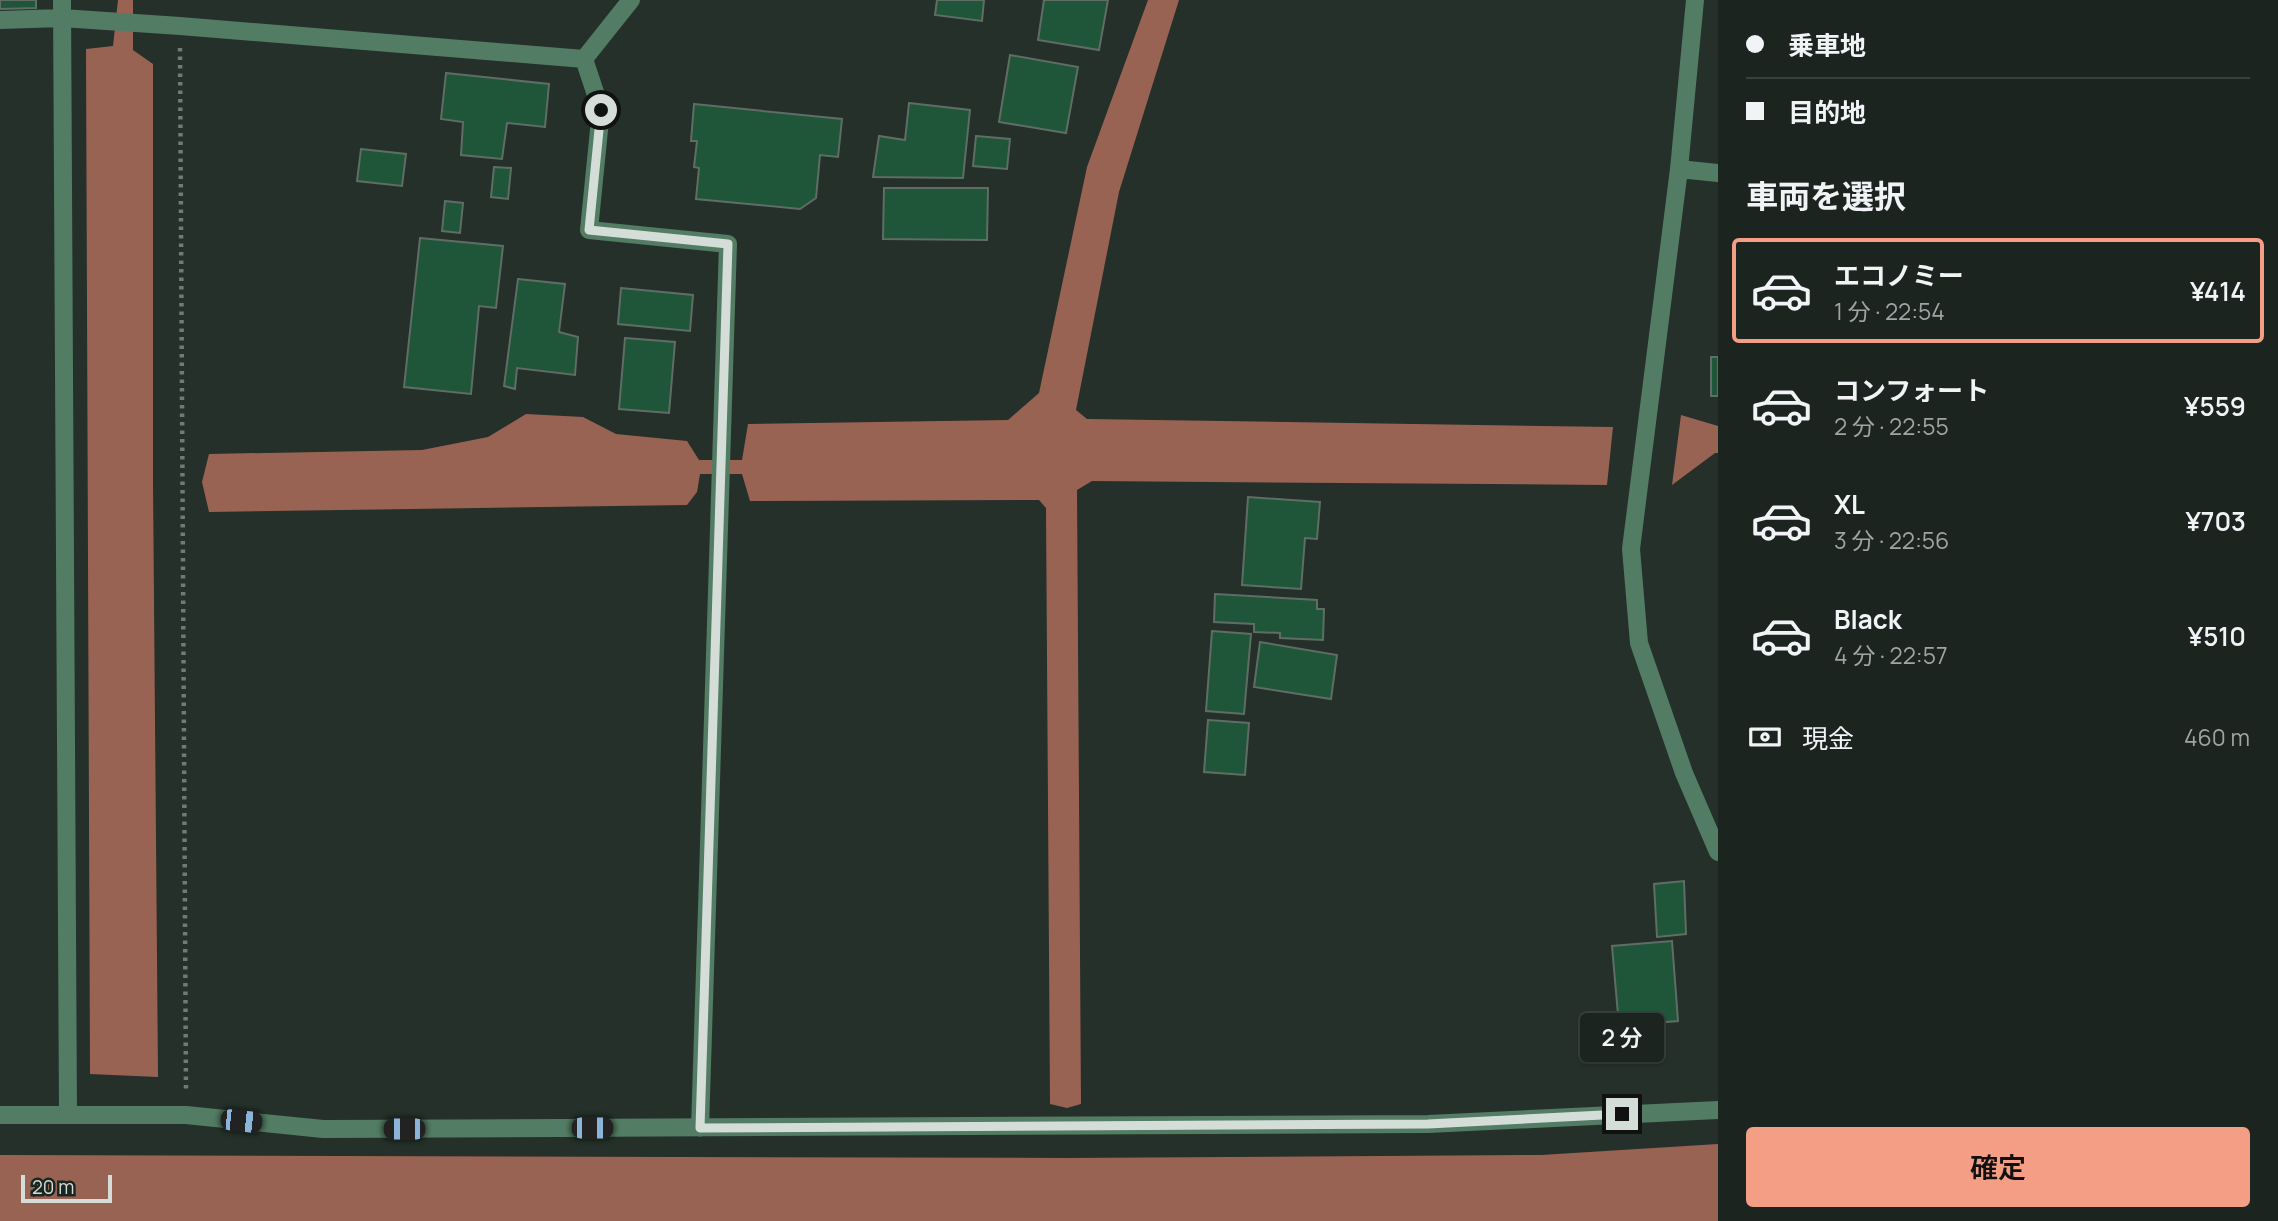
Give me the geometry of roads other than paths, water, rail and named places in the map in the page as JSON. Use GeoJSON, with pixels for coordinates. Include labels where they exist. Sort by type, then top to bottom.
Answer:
{"type":"FeatureCollection","features":[{"type":"Feature","properties":{"kind":"street"},"geometry":{"type":"LineString","coordinates":[[584,59],[631,0]]}},
{"type":"Feature","properties":{"kind":"street"},"geometry":{"type":"LineString","coordinates":[[1695,0],[1679,169],[1631,549],[1639,643],[1685,774],[1717,846]]}},
{"type":"Feature","properties":{"kind":"street"},"geometry":{"type":"LineString","coordinates":[[0,20],[62,9],[111,22],[584,59]]}},
{"type":"Feature","properties":{"kind":"street"},"geometry":{"type":"LineString","coordinates":[[62,9],[68,1115]]}},
{"type":"Feature","properties":{"kind":"street"},"geometry":{"type":"LineString","coordinates":[[584,59],[601,110],[589,230],[728,244],[700,1128]]}},
{"type":"Feature","properties":{"kind":"street"},"geometry":{"type":"LineString","coordinates":[[1679,169],[1718,173]]}},
{"type":"Feature","properties":{"kind":"street"},"geometry":{"type":"LineString","coordinates":[[0,1115],[186,1115],[323,1129],[700,1128],[1428,1124],[1718,1110]]}}]}
